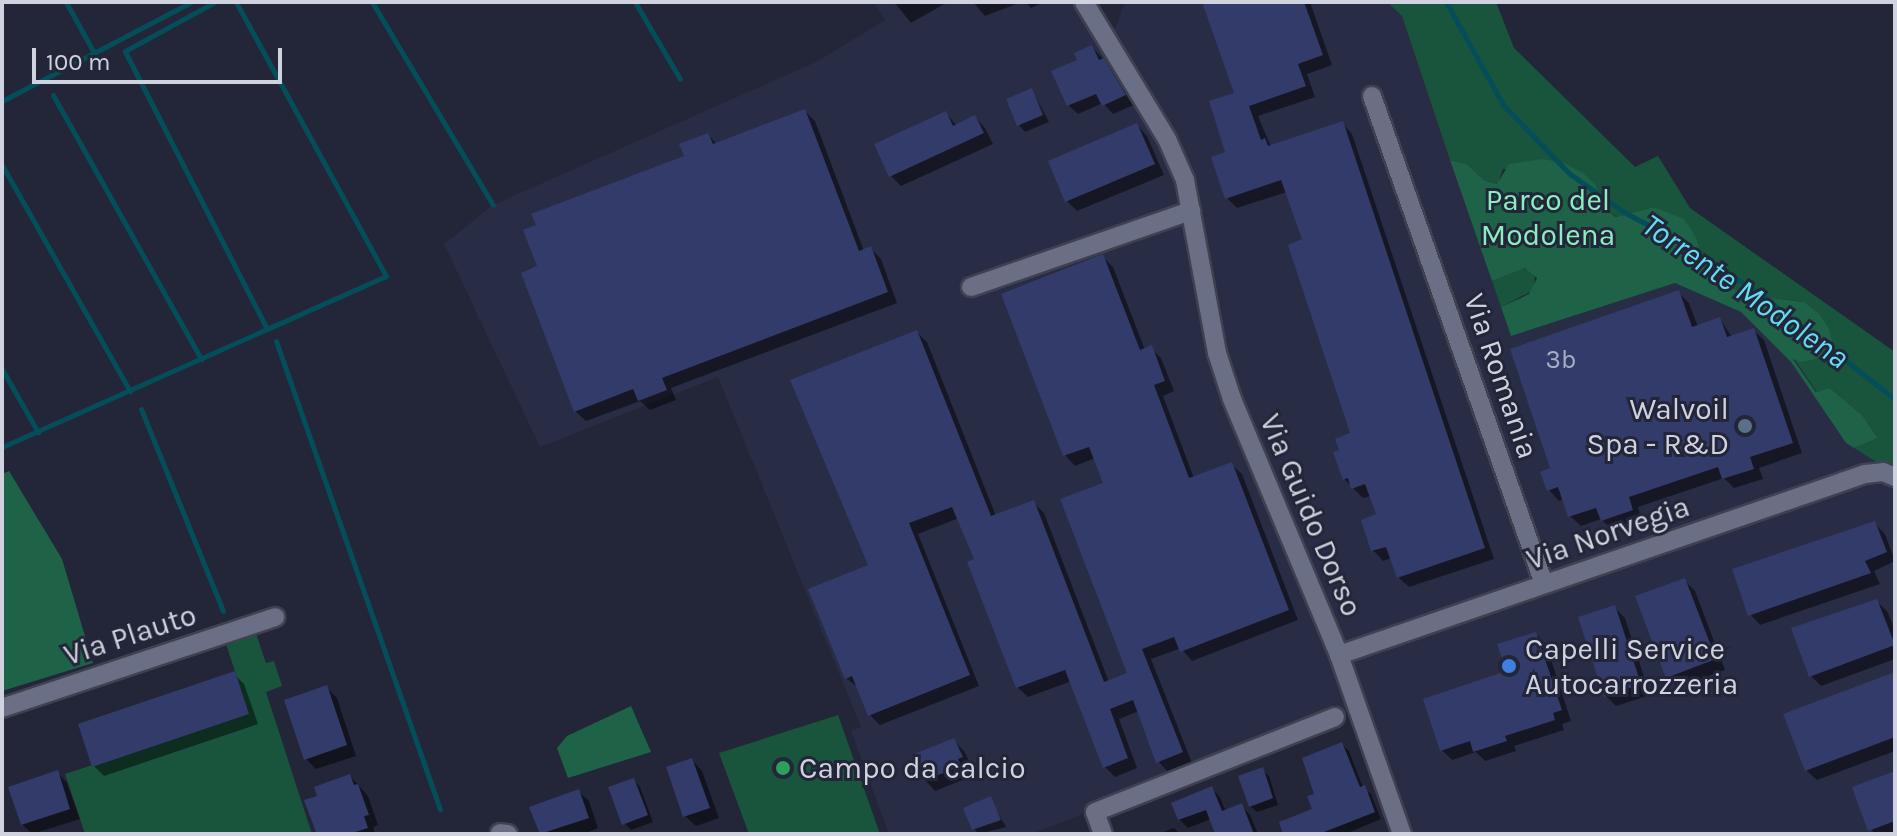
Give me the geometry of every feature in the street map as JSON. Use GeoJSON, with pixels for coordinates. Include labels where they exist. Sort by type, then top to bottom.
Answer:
{"type":"FeatureCollection","features":[{"type":"Feature","properties":{"kind":"street","name":"Via Guido Dorso"},"geometry":{"type":"LineString","coordinates":[[1084,2],[1167,139],[1185,180],[1217,353],[1232,399],[1339,655],[1402,834]]}},
{"type":"Feature","properties":{"kind":"street","name":"Via Romania"},"geometry":{"type":"LineString","coordinates":[[1372,96],[1544,584]]}},
{"type":"Feature","properties":{"kind":"street"},"geometry":{"type":"LineString","coordinates":[[971,287],[1191,211]]}},
{"type":"Feature","properties":{"kind":"street","name":"Via Norvegia"},"geometry":{"type":"LineString","coordinates":[[1339,655],[1865,474],[1883,472],[1895,477]]}},
{"type":"Feature","properties":{"kind":"street","name":"Via Plauto"},"geometry":{"type":"LineString","coordinates":[[2,708],[275,617]]}},
{"type":"Feature","properties":{"kind":"street"},"geometry":{"type":"LineString","coordinates":[[1103,834],[1095,812],[1335,717]]}},
{"type":"Feature","properties":{"kind":"street"},"geometry":{"type":"LineString","coordinates":[[500,833],[508,834]]}},
{"type":"Feature","properties":{"kind":"shaded area"},"geometry":{"type":"Polygon","coordinates":[[[874,2],[1096,2],[1115,29],[1125,2],[1387,2],[1402,16],[1511,336],[1675,283],[1741,312],[1791,362],[1846,443],[1878,463],[1895,466],[1895,834],[1408,834],[1357,708],[1031,834],[889,834],[851,731],[861,727],[718,377],[540,447],[444,244],[493,205],[816,62],[885,20],[874,2]]]}},
{"type":"Feature","properties":{"kind":"green space","name":"Parco del Modolena"},"geometry":{"type":"Polygon","coordinates":[[[1387,2],[1496,2],[1514,48],[1635,167],[1658,156],[1690,208],[1895,352],[1895,466],[1878,463],[1854,448],[1878,438],[1862,415],[1830,388],[1817,392],[1792,356],[1804,302],[1750,295],[1732,288],[1691,259],[1696,237],[1688,228],[1654,207],[1617,217],[1605,208],[1596,185],[1503,169],[1498,184],[1484,180],[1467,164],[1450,160],[1402,16],[1387,2]]]}},
{"type":"Feature","properties":{"kind":"green space","name":"Parco del Modolena"},"geometry":{"type":"Polygon","coordinates":[[[1542,159],[1564,163],[1583,173],[1596,185],[1605,208],[1616,217],[1654,207],[1684,219],[1699,248],[1692,259],[1732,288],[1750,295],[1804,302],[1820,315],[1829,329],[1832,342],[1819,358],[1801,362],[1793,359],[1816,392],[1830,388],[1862,415],[1878,438],[1854,448],[1846,443],[1791,362],[1741,312],[1675,283],[1511,336],[1501,307],[1529,294],[1537,278],[1525,268],[1492,281],[1450,160],[1467,164],[1484,180],[1497,184],[1509,164],[1542,159]]]}},
{"type":"Feature","properties":{"kind":"green space"},"geometry":{"type":"Polygon","coordinates":[[[1524,268],[1535,273],[1534,290],[1501,307],[1492,281],[1524,268]]]}},
{"type":"Feature","properties":{"kind":"green space"},"geometry":{"type":"Polygon","coordinates":[[[9,471],[62,559],[93,663],[2,691],[2,474],[9,471]]]}},
{"type":"Feature","properties":{"kind":"green space"},"geometry":{"type":"Polygon","coordinates":[[[256,634],[266,663],[274,661],[282,686],[266,692],[312,834],[85,834],[65,774],[249,714],[226,644],[256,634]]]}},
{"type":"Feature","properties":{"kind":"green space"},"geometry":{"type":"Polygon","coordinates":[[[631,706],[651,752],[568,778],[557,748],[567,736],[631,706]]]}},
{"type":"Feature","properties":{"kind":"green space"},"geometry":{"type":"Polygon","coordinates":[[[838,715],[880,834],[749,834],[719,753],[838,715]]]}},
{"type":"Feature","properties":{"kind":"building"},"geometry":{"type":"Polygon","coordinates":[[[1202,2],[1304,2],[1323,55],[1298,64],[1306,86],[1249,106],[1261,140],[1265,138],[1268,146],[1343,121],[1485,548],[1397,578],[1386,547],[1371,551],[1361,520],[1376,514],[1365,484],[1351,489],[1348,478],[1343,480],[1333,452],[1339,450],[1335,439],[1350,433],[1288,245],[1302,239],[1281,180],[1225,199],[1211,157],[1225,152],[1209,101],[1234,93],[1202,2]]]}},
{"type":"Feature","properties":{"kind":"building"},"geometry":{"type":"Polygon","coordinates":[[[1092,45],[1099,60],[1104,58],[1126,95],[1102,106],[1096,94],[1067,106],[1051,71],[1077,60],[1074,53],[1092,45]]]}},
{"type":"Feature","properties":{"kind":"building"},"geometry":{"type":"Polygon","coordinates":[[[1032,88],[1043,115],[1017,126],[1006,99],[1032,88]]]}},
{"type":"Feature","properties":{"kind":"building"},"geometry":{"type":"Polygon","coordinates":[[[805,109],[859,251],[871,246],[888,292],[662,378],[667,390],[638,401],[633,389],[574,412],[521,273],[537,266],[523,230],[536,225],[531,214],[684,156],[679,144],[708,133],[713,144],[805,109]]]}},
{"type":"Feature","properties":{"kind":"building"},"geometry":{"type":"Polygon","coordinates":[[[946,111],[953,126],[975,115],[984,133],[889,177],[874,144],[946,111]]]}},
{"type":"Feature","properties":{"kind":"building"},"geometry":{"type":"Polygon","coordinates":[[[1137,123],[1155,164],[1065,202],[1048,161],[1137,123]]]}},
{"type":"Feature","properties":{"kind":"building"},"geometry":{"type":"Polygon","coordinates":[[[1103,254],[1140,350],[1152,345],[1165,381],[1154,385],[1189,478],[1232,462],[1289,610],[1180,652],[1174,637],[1142,649],[1183,752],[1156,763],[1133,700],[1110,709],[1128,758],[1103,768],[1065,670],[1016,688],[967,562],[974,559],[952,507],[909,523],[970,675],[868,716],[852,676],[845,679],[808,589],[868,565],[790,380],[917,330],[991,516],[1034,500],[1104,682],[1127,673],[1060,499],[1103,483],[1089,447],[1063,456],[1001,294],[1103,254]]]}},
{"type":"Feature","properties":{"kind":"building"},"geometry":{"type":"Polygon","coordinates":[[[1679,290],[1692,327],[1720,317],[1727,337],[1754,328],[1793,443],[1750,457],[1754,469],[1722,479],[1718,467],[1629,497],[1633,510],[1601,521],[1596,508],[1568,517],[1558,487],[1547,491],[1540,472],[1550,468],[1510,349],[1679,290]]]}},
{"type":"Feature","properties":{"kind":"building"},"geometry":{"type":"Polygon","coordinates":[[[1875,521],[1887,552],[1865,561],[1871,573],[1748,616],[1732,569],[1875,521]]]}},
{"type":"Feature","properties":{"kind":"building"},"geometry":{"type":"Polygon","coordinates":[[[1685,578],[1716,659],[1666,678],[1635,596],[1685,578]]]}},
{"type":"Feature","properties":{"kind":"building"},"geometry":{"type":"Polygon","coordinates":[[[1877,599],[1895,645],[1809,677],[1791,628],[1877,599]]]}},
{"type":"Feature","properties":{"kind":"building"},"geometry":{"type":"Polygon","coordinates":[[[1615,605],[1641,684],[1604,697],[1578,617],[1615,605]]]}},
{"type":"Feature","properties":{"kind":"building"},"geometry":{"type":"Polygon","coordinates":[[[1536,632],[1562,710],[1553,713],[1555,720],[1505,736],[1507,741],[1473,752],[1470,741],[1440,751],[1423,699],[1506,671],[1497,644],[1536,632]]]}},
{"type":"Feature","properties":{"kind":"building"},"geometry":{"type":"Polygon","coordinates":[[[235,671],[249,714],[92,767],[78,724],[235,671]]]}},
{"type":"Feature","properties":{"kind":"building"},"geometry":{"type":"Polygon","coordinates":[[[1895,672],[1895,737],[1805,771],[1783,714],[1895,672]]]}},
{"type":"Feature","properties":{"kind":"building"},"geometry":{"type":"Polygon","coordinates":[[[327,685],[347,745],[304,760],[284,700],[327,685]]]}},
{"type":"Feature","properties":{"kind":"building"},"geometry":{"type":"Polygon","coordinates":[[[954,738],[963,757],[958,759],[961,766],[923,781],[912,755],[954,738]]]}},
{"type":"Feature","properties":{"kind":"building"},"geometry":{"type":"Polygon","coordinates":[[[1342,742],[1360,787],[1365,785],[1375,812],[1319,834],[1283,834],[1279,822],[1312,809],[1307,796],[1314,794],[1302,758],[1342,742]]]}},
{"type":"Feature","properties":{"kind":"building"},"geometry":{"type":"Polygon","coordinates":[[[692,758],[710,808],[683,817],[666,767],[692,758]]]}},
{"type":"Feature","properties":{"kind":"building"},"geometry":{"type":"Polygon","coordinates":[[[1263,767],[1273,798],[1249,807],[1238,776],[1263,767]]]}},
{"type":"Feature","properties":{"kind":"building"},"geometry":{"type":"Polygon","coordinates":[[[58,770],[70,809],[21,825],[8,787],[58,770]]]}},
{"type":"Feature","properties":{"kind":"building"},"geometry":{"type":"Polygon","coordinates":[[[1895,771],[1895,821],[1868,831],[1852,787],[1895,771]]]}},
{"type":"Feature","properties":{"kind":"building"},"geometry":{"type":"Polygon","coordinates":[[[350,774],[354,785],[358,784],[369,815],[364,816],[368,828],[349,834],[316,832],[304,800],[317,796],[314,787],[350,774]]]}},
{"type":"Feature","properties":{"kind":"building"},"geometry":{"type":"Polygon","coordinates":[[[634,778],[648,815],[622,825],[608,787],[634,778]]]}},
{"type":"Feature","properties":{"kind":"building"},"geometry":{"type":"Polygon","coordinates":[[[1212,786],[1222,811],[1242,803],[1254,834],[1215,834],[1206,810],[1178,820],[1171,803],[1212,786]]]}},
{"type":"Feature","properties":{"kind":"building"},"geometry":{"type":"Polygon","coordinates":[[[579,789],[589,818],[540,834],[529,807],[579,789]]]}},
{"type":"Feature","properties":{"kind":"building"},"geometry":{"type":"Polygon","coordinates":[[[991,796],[1001,820],[972,830],[963,808],[991,796]]]}},
{"type":"Feature","properties":{"kind":"waterway"},"geometry":{"type":"LineString","coordinates":[[66,2],[94,53]]}},
{"type":"Feature","properties":{"kind":"waterway"},"geometry":{"type":"LineString","coordinates":[[2,101],[191,2]]}},
{"type":"Feature","properties":{"kind":"waterway"},"geometry":{"type":"LineString","coordinates":[[2,447],[267,329],[125,51],[215,2]]}},
{"type":"Feature","properties":{"kind":"waterway"},"geometry":{"type":"LineString","coordinates":[[236,2],[386,276],[267,329]]}},
{"type":"Feature","properties":{"kind":"waterway"},"geometry":{"type":"LineString","coordinates":[[372,2],[493,205]]}},
{"type":"Feature","properties":{"kind":"waterway"},"geometry":{"type":"LineString","coordinates":[[635,2],[680,79]]}},
{"type":"Feature","properties":{"kind":"waterway","name":"Torrente Modolena"},"geometry":{"type":"LineString","coordinates":[[1446,2],[1504,106],[1570,174],[1624,212],[1680,242],[1760,294],[1895,399]]}},
{"type":"Feature","properties":{"kind":"waterway"},"geometry":{"type":"LineString","coordinates":[[53,95],[201,359]]}},
{"type":"Feature","properties":{"kind":"waterway"},"geometry":{"type":"LineString","coordinates":[[2,165],[130,391]]}},
{"type":"Feature","properties":{"kind":"waterway"},"geometry":{"type":"LineString","coordinates":[[276,341],[440,809]]}},
{"type":"Feature","properties":{"kind":"waterway"},"geometry":{"type":"LineString","coordinates":[[2,369],[38,432]]}},
{"type":"Feature","properties":{"kind":"waterway"},"geometry":{"type":"LineString","coordinates":[[141,409],[223,611]]}},
{"type":"Feature","properties":{"kind":"place","name":"Walvoil Spa - R&D"},"geometry":{"type":"Point","coordinates":[1745,426]}},
{"type":"Feature","properties":{"kind":"place","name":"Capelli Service Autocarrozzeria"},"geometry":{"type":"Point","coordinates":[1509,666]}},
{"type":"Feature","properties":{"kind":"place","name":"Campo da calcio"},"geometry":{"type":"Point","coordinates":[783,768]}}]}
